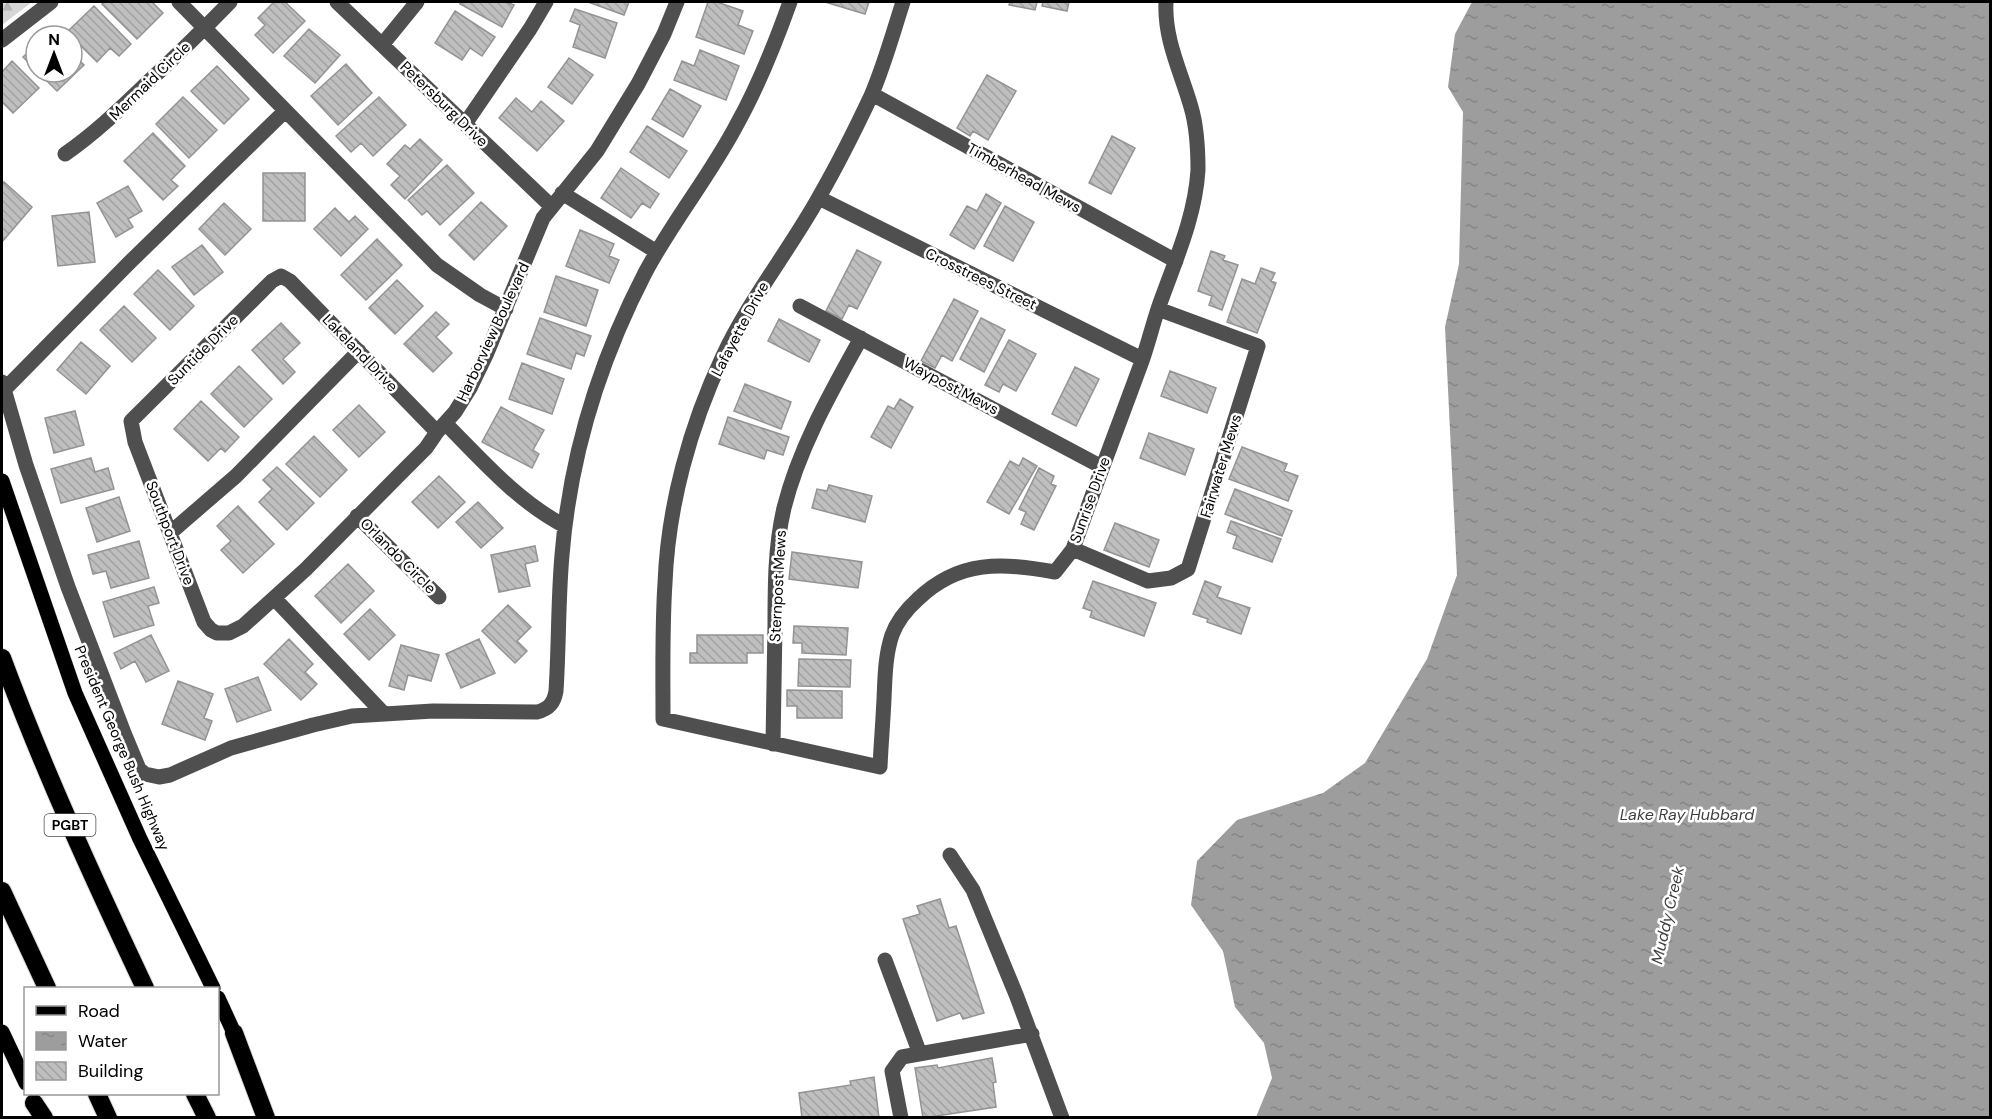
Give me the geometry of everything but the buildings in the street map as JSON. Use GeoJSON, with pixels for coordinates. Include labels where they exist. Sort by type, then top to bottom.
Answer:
{"type":"FeatureCollection","features":[{"type":"Feature","properties":{"kind":"highway","name":"PGBT"},"geometry":{"type":"LineString","coordinates":[[2,658],[33,740],[145,987]]}},
{"type":"Feature","properties":{"kind":"highway"},"geometry":{"type":"LineString","coordinates":[[2,891],[47,987]]}},
{"type":"Feature","properties":{"kind":"highway"},"geometry":{"type":"LineString","coordinates":[[234,1033],[266,1118]]}},
{"type":"Feature","properties":{"kind":"highway"},"geometry":{"type":"LineString","coordinates":[[97,1095],[108,1118]]}},
{"type":"Feature","properties":{"kind":"highway"},"geometry":{"type":"LineString","coordinates":[[196,1095],[207,1118]]}},
{"type":"Feature","properties":{"kind":"main road","name":"President George Bush Highway"},"geometry":{"type":"LineString","coordinates":[[2,481],[75,693],[140,839],[213,987]]}},
{"type":"Feature","properties":{"kind":"main road"},"geometry":{"type":"LineString","coordinates":[[219,1000],[234,1033]]}},
{"type":"Feature","properties":{"kind":"main road"},"geometry":{"type":"LineString","coordinates":[[2,1032],[24,1079]]}},
{"type":"Feature","properties":{"kind":"street"},"geometry":{"type":"LineString","coordinates":[[2,40],[51,2]]}},
{"type":"Feature","properties":{"kind":"street"},"geometry":{"type":"LineString","coordinates":[[179,2],[437,265],[480,295],[506,309]]}},
{"type":"Feature","properties":{"kind":"street","name":"Mermaid Circle"},"geometry":{"type":"LineString","coordinates":[[65,154],[110,119],[230,2]]}},
{"type":"Feature","properties":{"kind":"street","name":"Petersburg Drive"},"geometry":{"type":"LineString","coordinates":[[337,2],[551,206]]}},
{"type":"Feature","properties":{"kind":"street"},"geometry":{"type":"LineString","coordinates":[[382,45],[417,2]]}},
{"type":"Feature","properties":{"kind":"street"},"geometry":{"type":"LineString","coordinates":[[465,124],[546,2]]}},
{"type":"Feature","properties":{"kind":"street","name":"Harborview Boulevard"},"geometry":{"type":"LineString","coordinates":[[218,633],[229,633],[243,626],[274,598],[426,448],[455,412],[470,388],[506,309],[543,218],[597,151],[638,84],[664,34],[677,2]]}},
{"type":"Feature","properties":{"kind":"street"},"geometry":{"type":"LineString","coordinates":[[285,111],[3,386],[26,465],[68,587],[124,733],[140,769],[145,774],[159,777],[170,775],[231,748],[352,716],[433,711],[537,712],[549,706],[554,700],[565,526],[571,486],[591,406],[620,328],[645,274],[735,128],[768,58],[790,2]]}},
{"type":"Feature","properties":{"kind":"street","name":"Lafayette Drive"},"geometry":{"type":"LineString","coordinates":[[663,719],[664,582],[672,517],[683,466],[709,388],[723,356],[759,291],[819,198],[872,94],[903,2]]}},
{"type":"Feature","properties":{"kind":"street","name":"Sunrise Drive"},"geometry":{"type":"LineString","coordinates":[[663,719],[880,767],[886,664],[892,634],[904,611],[945,577],[997,565],[1054,572],[1073,549],[1143,359],[1194,203],[1197,138],[1192,109],[1172,50],[1167,26],[1167,2]]}},
{"type":"Feature","properties":{"kind":"street","name":"Timberhead Mews"},"geometry":{"type":"LineString","coordinates":[[872,94],[1176,261]]}},
{"type":"Feature","properties":{"kind":"street"},"geometry":{"type":"LineString","coordinates":[[562,193],[657,252]]}},
{"type":"Feature","properties":{"kind":"street","name":"Crosstrees Street"},"geometry":{"type":"LineString","coordinates":[[819,198],[1143,359]]}},
{"type":"Feature","properties":{"kind":"street","name":"Lakeland Drive"},"geometry":{"type":"LineString","coordinates":[[281,276],[290,281],[359,351],[441,427],[540,512],[565,526]]}},
{"type":"Feature","properties":{"kind":"street","name":"Suntide Drive"},"geometry":{"type":"LineString","coordinates":[[131,428],[131,421],[272,281],[281,276]]}},
{"type":"Feature","properties":{"kind":"street","name":"Waypost Mews"},"geometry":{"type":"LineString","coordinates":[[800,306],[1102,467]]}},
{"type":"Feature","properties":{"kind":"street","name":"Fairwater Mews"},"geometry":{"type":"LineString","coordinates":[[1073,549],[1148,581],[1171,578],[1188,569],[1258,346],[1158,309]]}},
{"type":"Feature","properties":{"kind":"street","name":"Sternpost Mews"},"geometry":{"type":"LineString","coordinates":[[773,744],[775,592],[778,545],[784,507],[801,460],[828,399],[861,338]]}},
{"type":"Feature","properties":{"kind":"street"},"geometry":{"type":"LineString","coordinates":[[170,533],[236,476],[359,351]]}},
{"type":"Feature","properties":{"kind":"street","name":"Southport Drive"},"geometry":{"type":"LineString","coordinates":[[131,428],[204,622],[211,630],[218,633]]}},
{"type":"Feature","properties":{"kind":"street","name":"Orlando Circle"},"geometry":{"type":"LineString","coordinates":[[357,516],[439,597]]}},
{"type":"Feature","properties":{"kind":"street"},"geometry":{"type":"LineString","coordinates":[[274,598],[384,714]]}},
{"type":"Feature","properties":{"kind":"street"},"geometry":{"type":"LineString","coordinates":[[950,855],[973,890],[1032,1034],[1062,1118]]}},
{"type":"Feature","properties":{"kind":"street"},"geometry":{"type":"LineString","coordinates":[[885,960],[920,1054]]}},
{"type":"Feature","properties":{"kind":"street"},"geometry":{"type":"LineString","coordinates":[[234,1033],[275,1118]]}},
{"type":"Feature","properties":{"kind":"street"},"geometry":{"type":"LineString","coordinates":[[901,1118],[892,1071],[902,1057],[1032,1034]]}},
{"type":"Feature","properties":{"kind":"green space"},"geometry":{"type":"Polygon","coordinates":[[[2,2],[32,2],[2,25],[2,2]]]}},
{"type":"Feature","properties":{"kind":"water","name":"Lake Ray Hubbard"},"geometry":{"type":"Polygon","coordinates":[[[1472,2],[1990,2],[1990,1117],[1256,1117],[1272,1078],[1264,1043],[1235,1007],[1223,951],[1191,905],[1197,861],[1237,820],[1323,793],[1365,763],[1427,659],[1457,575],[1445,327],[1459,264],[1463,112],[1448,87],[1455,34],[1472,2]]]}},
{"type":"Feature","properties":{"kind":"water label","name":"Muddy Creek"},"geometry":{"type":"Point","coordinates":[1667,915]}}]}
